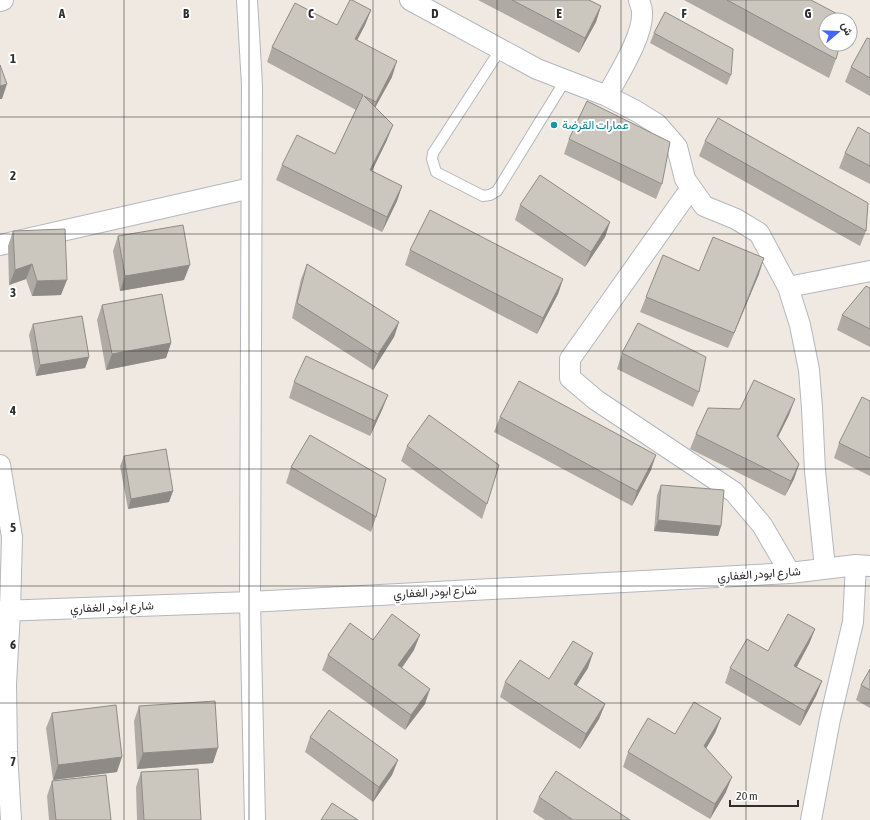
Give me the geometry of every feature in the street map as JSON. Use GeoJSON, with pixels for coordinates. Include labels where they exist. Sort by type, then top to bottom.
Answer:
{"type":"FeatureCollection","features":[{"type":"Feature","properties":{"kind":"street"},"geometry":{"type":"LineString","coordinates":[[247,0],[252,85],[250,602],[255,820]]}},
{"type":"Feature","properties":{"kind":"street"},"geometry":{"type":"LineString","coordinates":[[410,0],[500,50],[537,68],[607,96],[657,124],[677,147],[685,179],[704,206],[736,218],[760,233],[788,287],[800,325],[809,370],[815,471],[826,568]]}},
{"type":"Feature","properties":{"kind":"street"},"geometry":{"type":"LineString","coordinates":[[607,96],[636,41],[642,23],[642,11],[639,0]]}},
{"type":"Feature","properties":{"kind":"street"},"geometry":{"type":"LineString","coordinates":[[0,245],[251,188]]}},
{"type":"Feature","properties":{"kind":"street"},"geometry":{"type":"LineString","coordinates":[[691,188],[570,359],[570,378],[596,400],[734,492],[762,525],[790,573]]}},
{"type":"Feature","properties":{"kind":"street"},"geometry":{"type":"LineString","coordinates":[[788,287],[870,271]]}},
{"type":"Feature","properties":{"kind":"street"},"geometry":{"type":"LineString","coordinates":[[0,465],[12,537],[5,611],[7,752],[11,820]]}},
{"type":"Feature","properties":{"kind":"street"},"geometry":{"type":"LineString","coordinates":[[811,820],[830,719],[853,622],[863,565]]}},
{"type":"Feature","properties":{"kind":"street","name":"شارع ابودر الغفاري"},"geometry":{"type":"LineString","coordinates":[[5,611],[250,602],[790,573],[863,565]]}},
{"type":"Feature","properties":{"kind":"lane"},"geometry":{"type":"LineString","coordinates":[[500,50],[433,153],[432,159],[436,172],[483,196],[490,195],[497,191],[566,79]]}},
{"type":"Feature","properties":{"kind":"building"},"geometry":{"type":"Polygon","coordinates":[[[350,0],[371,10],[355,39],[397,61],[376,102],[364,96],[393,125],[370,170],[402,186],[387,217],[282,165],[297,135],[335,154],[363,95],[272,47],[295,3],[337,25],[350,0]]]}},
{"type":"Feature","properties":{"kind":"building"},"geometry":{"type":"Polygon","coordinates":[[[512,0],[589,0],[601,6],[585,38],[512,0]]]}},
{"type":"Feature","properties":{"kind":"building"},"geometry":{"type":"Polygon","coordinates":[[[727,0],[811,0],[834,12],[818,12],[818,49],[727,0]]]}},
{"type":"Feature","properties":{"kind":"building"},"geometry":{"type":"Polygon","coordinates":[[[665,12],[733,49],[731,75],[654,33],[665,12]]]}},
{"type":"Feature","properties":{"kind":"building"},"geometry":{"type":"Polygon","coordinates":[[[867,38],[870,39],[870,78],[851,67],[867,38]]]}},
{"type":"Feature","properties":{"kind":"building"},"geometry":{"type":"Polygon","coordinates":[[[823,52],[838,52],[836,59],[823,52]]]}},
{"type":"Feature","properties":{"kind":"building"},"geometry":{"type":"Polygon","coordinates":[[[0,65],[7,84],[0,86],[0,65]]]}},
{"type":"Feature","properties":{"kind":"building"},"geometry":{"type":"Polygon","coordinates":[[[587,101],[670,142],[662,184],[569,139],[587,101]]]}},
{"type":"Feature","properties":{"kind":"building"},"geometry":{"type":"Polygon","coordinates":[[[718,118],[868,203],[866,231],[705,141],[718,118]]]}},
{"type":"Feature","properties":{"kind":"building"},"geometry":{"type":"Polygon","coordinates":[[[858,127],[870,134],[870,166],[845,153],[858,127]]]}},
{"type":"Feature","properties":{"kind":"building"},"geometry":{"type":"Polygon","coordinates":[[[540,175],[610,222],[591,252],[520,205],[540,175]]]}},
{"type":"Feature","properties":{"kind":"building"},"geometry":{"type":"Polygon","coordinates":[[[430,210],[563,279],[543,318],[410,250],[430,210]]]}},
{"type":"Feature","properties":{"kind":"building"},"geometry":{"type":"Polygon","coordinates":[[[183,225],[190,265],[125,276],[118,236],[183,225]]]}},
{"type":"Feature","properties":{"kind":"building"},"geometry":{"type":"Polygon","coordinates":[[[65,229],[67,280],[37,281],[32,264],[15,270],[13,231],[65,229]]]}},
{"type":"Feature","properties":{"kind":"building"},"geometry":{"type":"Polygon","coordinates":[[[713,237],[764,258],[734,333],[646,297],[663,255],[699,271],[713,237]]]}},
{"type":"Feature","properties":{"kind":"building"},"geometry":{"type":"Polygon","coordinates":[[[307,264],[399,322],[378,354],[297,303],[307,264]]]}},
{"type":"Feature","properties":{"kind":"building"},"geometry":{"type":"Polygon","coordinates":[[[866,286],[870,288],[870,329],[842,315],[866,286]]]}},
{"type":"Feature","properties":{"kind":"building"},"geometry":{"type":"Polygon","coordinates":[[[162,294],[171,343],[112,354],[102,305],[162,294]]]}},
{"type":"Feature","properties":{"kind":"building"},"geometry":{"type":"Polygon","coordinates":[[[82,316],[89,357],[40,365],[33,324],[82,316]]]}},
{"type":"Feature","properties":{"kind":"building"},"geometry":{"type":"Polygon","coordinates":[[[638,323],[706,357],[699,392],[622,353],[638,323]]]}},
{"type":"Feature","properties":{"kind":"building"},"geometry":{"type":"Polygon","coordinates":[[[306,356],[388,395],[375,421],[294,382],[306,356]]]}},
{"type":"Feature","properties":{"kind":"building"},"geometry":{"type":"Polygon","coordinates":[[[754,380],[795,399],[777,436],[799,464],[791,481],[696,434],[708,408],[740,409],[754,380]]]}},
{"type":"Feature","properties":{"kind":"building"},"geometry":{"type":"Polygon","coordinates":[[[519,381],[656,455],[637,491],[500,417],[519,381]]]}},
{"type":"Feature","properties":{"kind":"building"},"geometry":{"type":"Polygon","coordinates":[[[862,397],[870,401],[870,458],[839,443],[862,397]]]}},
{"type":"Feature","properties":{"kind":"building"},"geometry":{"type":"Polygon","coordinates":[[[429,415],[499,465],[487,504],[407,446],[429,415]]]}},
{"type":"Feature","properties":{"kind":"building"},"geometry":{"type":"Polygon","coordinates":[[[310,435],[386,479],[376,517],[291,467],[310,435]]]}},
{"type":"Feature","properties":{"kind":"building"},"geometry":{"type":"Polygon","coordinates":[[[166,449],[173,491],[131,499],[124,456],[166,449]]]}},
{"type":"Feature","properties":{"kind":"building"},"geometry":{"type":"Polygon","coordinates":[[[661,485],[724,490],[721,526],[658,520],[661,485]]]}},
{"type":"Feature","properties":{"kind":"building"},"geometry":{"type":"Polygon","coordinates":[[[392,614],[420,635],[398,665],[430,689],[411,715],[328,655],[350,623],[373,640],[392,614]]]}},
{"type":"Feature","properties":{"kind":"building"},"geometry":{"type":"Polygon","coordinates":[[[788,614],[815,629],[794,666],[822,681],[805,711],[730,668],[747,639],[768,651],[788,614]]]}},
{"type":"Feature","properties":{"kind":"building"},"geometry":{"type":"Polygon","coordinates":[[[573,641],[593,653],[574,684],[605,704],[586,734],[505,682],[520,660],[549,679],[573,641]]]}},
{"type":"Feature","properties":{"kind":"building"},"geometry":{"type":"Polygon","coordinates":[[[870,669],[870,690],[861,685],[870,669]]]}},
{"type":"Feature","properties":{"kind":"building"},"geometry":{"type":"Polygon","coordinates":[[[215,701],[218,748],[143,753],[139,706],[215,701]]]}},
{"type":"Feature","properties":{"kind":"building"},"geometry":{"type":"Polygon","coordinates":[[[694,702],[721,718],[704,746],[732,777],[715,804],[628,752],[648,718],[675,734],[694,702]]]}},
{"type":"Feature","properties":{"kind":"building"},"geometry":{"type":"Polygon","coordinates":[[[116,705],[122,757],[58,765],[52,713],[116,705]]]}},
{"type":"Feature","properties":{"kind":"building"},"geometry":{"type":"Polygon","coordinates":[[[329,710],[398,760],[379,787],[310,737],[329,710]]]}},
{"type":"Feature","properties":{"kind":"building"},"geometry":{"type":"Polygon","coordinates":[[[198,769],[201,820],[144,820],[141,772],[198,769]]]}},
{"type":"Feature","properties":{"kind":"building"},"geometry":{"type":"Polygon","coordinates":[[[556,771],[630,820],[573,820],[539,797],[556,771]]]}},
{"type":"Feature","properties":{"kind":"building"},"geometry":{"type":"Polygon","coordinates":[[[106,775],[111,820],[56,820],[52,781],[106,775]]]}},
{"type":"Feature","properties":{"kind":"building"},"geometry":{"type":"Polygon","coordinates":[[[332,803],[358,820],[321,820],[332,803]]]}},
{"type":"Feature","properties":{"kind":"place","name":"عمارات القرضة"},"geometry":{"type":"Point","coordinates":[554,125]}}]}
